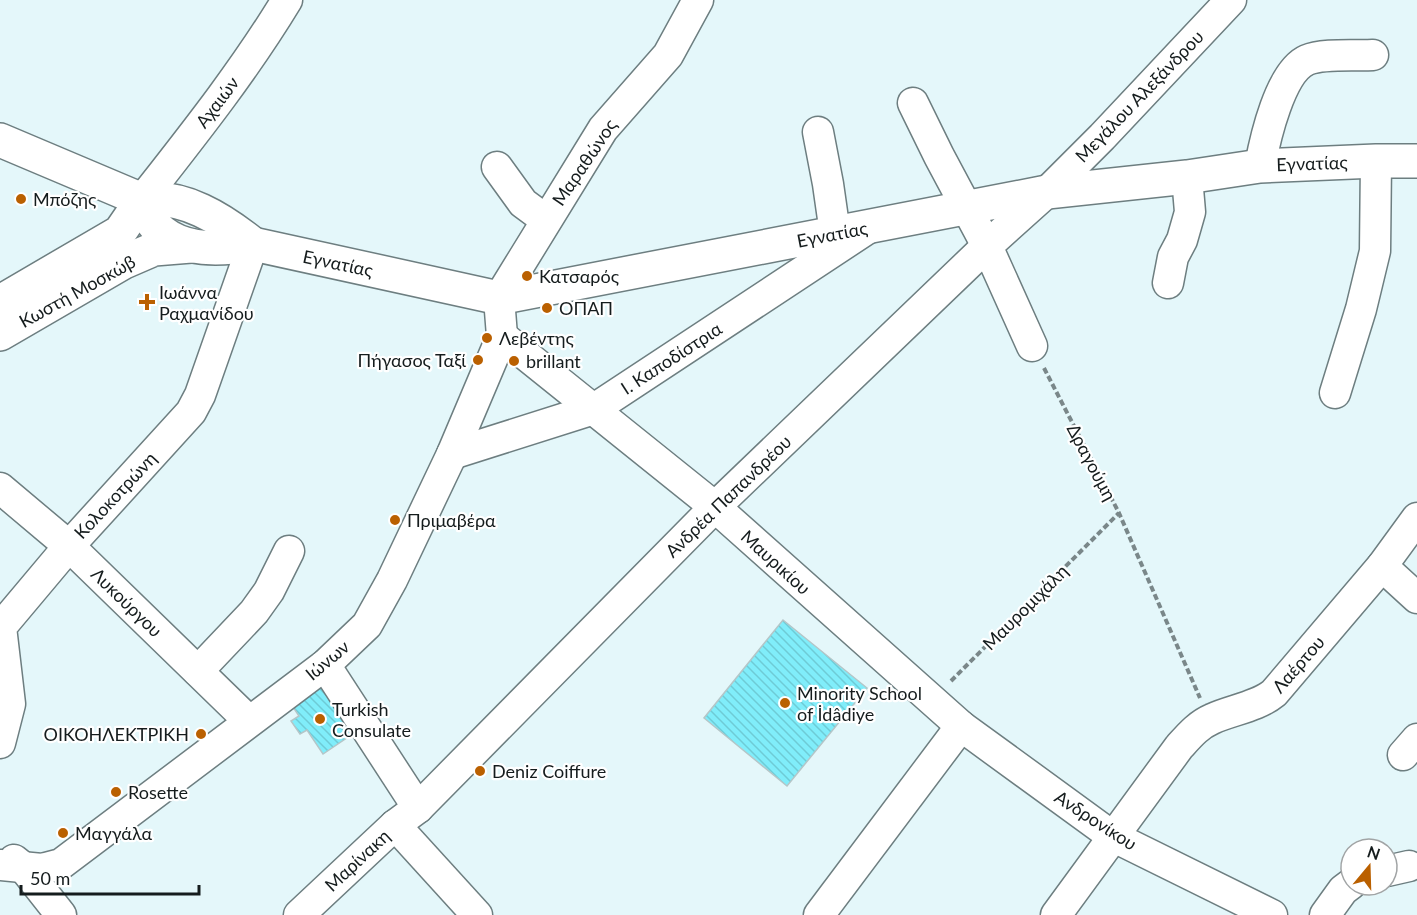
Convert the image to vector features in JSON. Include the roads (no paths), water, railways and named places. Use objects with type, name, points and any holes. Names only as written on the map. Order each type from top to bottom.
[{"type":"main road","points":[[0,140],[142,200],[154,198],[192,207],[224,221],[253,244]]},
{"type":"main road","name":"Εγνατίας","points":[[253,244],[499,298],[1047,192],[1187,177],[1260,166],[1376,161],[1417,162]]},
{"type":"main road","points":[[142,200],[148,217],[156,225],[167,234],[191,246],[219,249],[253,244]]},
{"type":"main road","name":"Κωστή Μοσκώβ","points":[[0,302],[120,232],[142,200]]},
{"type":"main road","name":"Κωστή Μοσκώβ","points":[[0,334],[124,262],[154,249],[191,246]]},
{"type":"street","name":"Αχαιών","points":[[142,200],[231,86],[287,0]]},
{"type":"street","name":"Μεγάλου Αλεξάνδρου","points":[[1047,192],[1231,0]]},
{"type":"street","name":"Μαραθώνος","points":[[499,298],[603,129],[668,55],[692,2]]},
{"type":"street","points":[[1260,166],[1268,127],[1291,76],[1300,65],[1319,57],[1373,55]]},
{"type":"street","points":[[913,103],[987,246],[1032,346]]},
{"type":"street","points":[[818,132],[834,233]]},
{"type":"street","points":[[1335,393],[1361,309],[1375,251],[1376,161]]},
{"type":"street","points":[[497,167],[524,203],[546,220]]},
{"type":"street","points":[[1168,283],[1173,257],[1182,240],[1190,212],[1187,177]]},
{"type":"street","name":"Ανδρέα Παπανδρέου","points":[[406,817],[716,507],[987,246],[1047,192]]},
{"type":"street","name":"Ι. Καποδίστρια","points":[[452,454],[594,409],[872,226]]},
{"type":"street","name":"Κολοκοτρώνη","points":[[0,743],[10,704],[1,627],[69,546],[190,412],[200,395],[253,244]]},
{"type":"street","points":[[499,298],[502,336]]},
{"type":"street","name":"Μαυρικίου","points":[[502,336],[716,507],[961,726]]},
{"type":"street","name":"Ιώνων","points":[[12,867],[42,869],[61,864],[325,665],[370,621],[452,454],[502,336]]},
{"type":"street","name":"Λυκούργου","points":[[0,488],[69,546],[249,722]]},
{"type":"street","name":"Λαέρτου","points":[[1056,915],[1112,836],[1192,732],[1209,720],[1263,700],[1274,693],[1382,566],[1417,518]]},
{"type":"street","points":[[198,671],[254,612],[269,591],[289,551]]},
{"type":"street","points":[[1382,566],[1417,598]]},
{"type":"street","points":[[325,665],[406,817],[477,915]]},
{"type":"street","points":[[819,915],[961,726]]},
{"type":"street","name":"Ανδρονίκου","points":[[961,726],[1112,836],[1272,915]]},
{"type":"street","name":"Μαρίνακη","points":[[301,914],[406,817]]},
{"type":"street","points":[[0,849],[12,867],[61,915]]},
{"type":"street","points":[[1324,915],[1339,895]]},
{"type":"place","name":"Μπόζης","points":[[21,199]]},
{"type":"place","name":"Κατσαρός","points":[[527,276]]},
{"type":"place","name":"Ιωάννα Ραχμανίδου","points":[[147,302]]},
{"type":"place","name":"ΟΠΑΠ","points":[[547,308]]},
{"type":"place","name":"Λεβέντης","points":[[487,338]]},
{"type":"place","name":"Πήγασος Ταξί","points":[[478,360]]},
{"type":"place","name":"brillant","points":[[514,361]]},
{"type":"place","name":"Πριμαβέρα","points":[[395,520]]},
{"type":"place","name":"Minority School of İdâdiye","points":[[785,703]]},
{"type":"place","name":"Turkish Consulate","points":[[320,719]]},
{"type":"place","name":"ΟΙΚΟΗΛΕΚΤΡΙΚΗ","points":[[201,734]]},
{"type":"place","name":"Deniz Coiffure","points":[[480,771]]},
{"type":"place","name":"Rosette","points":[[116,792]]},
{"type":"place","name":"Μαγγάλα","points":[[63,833]]}]
